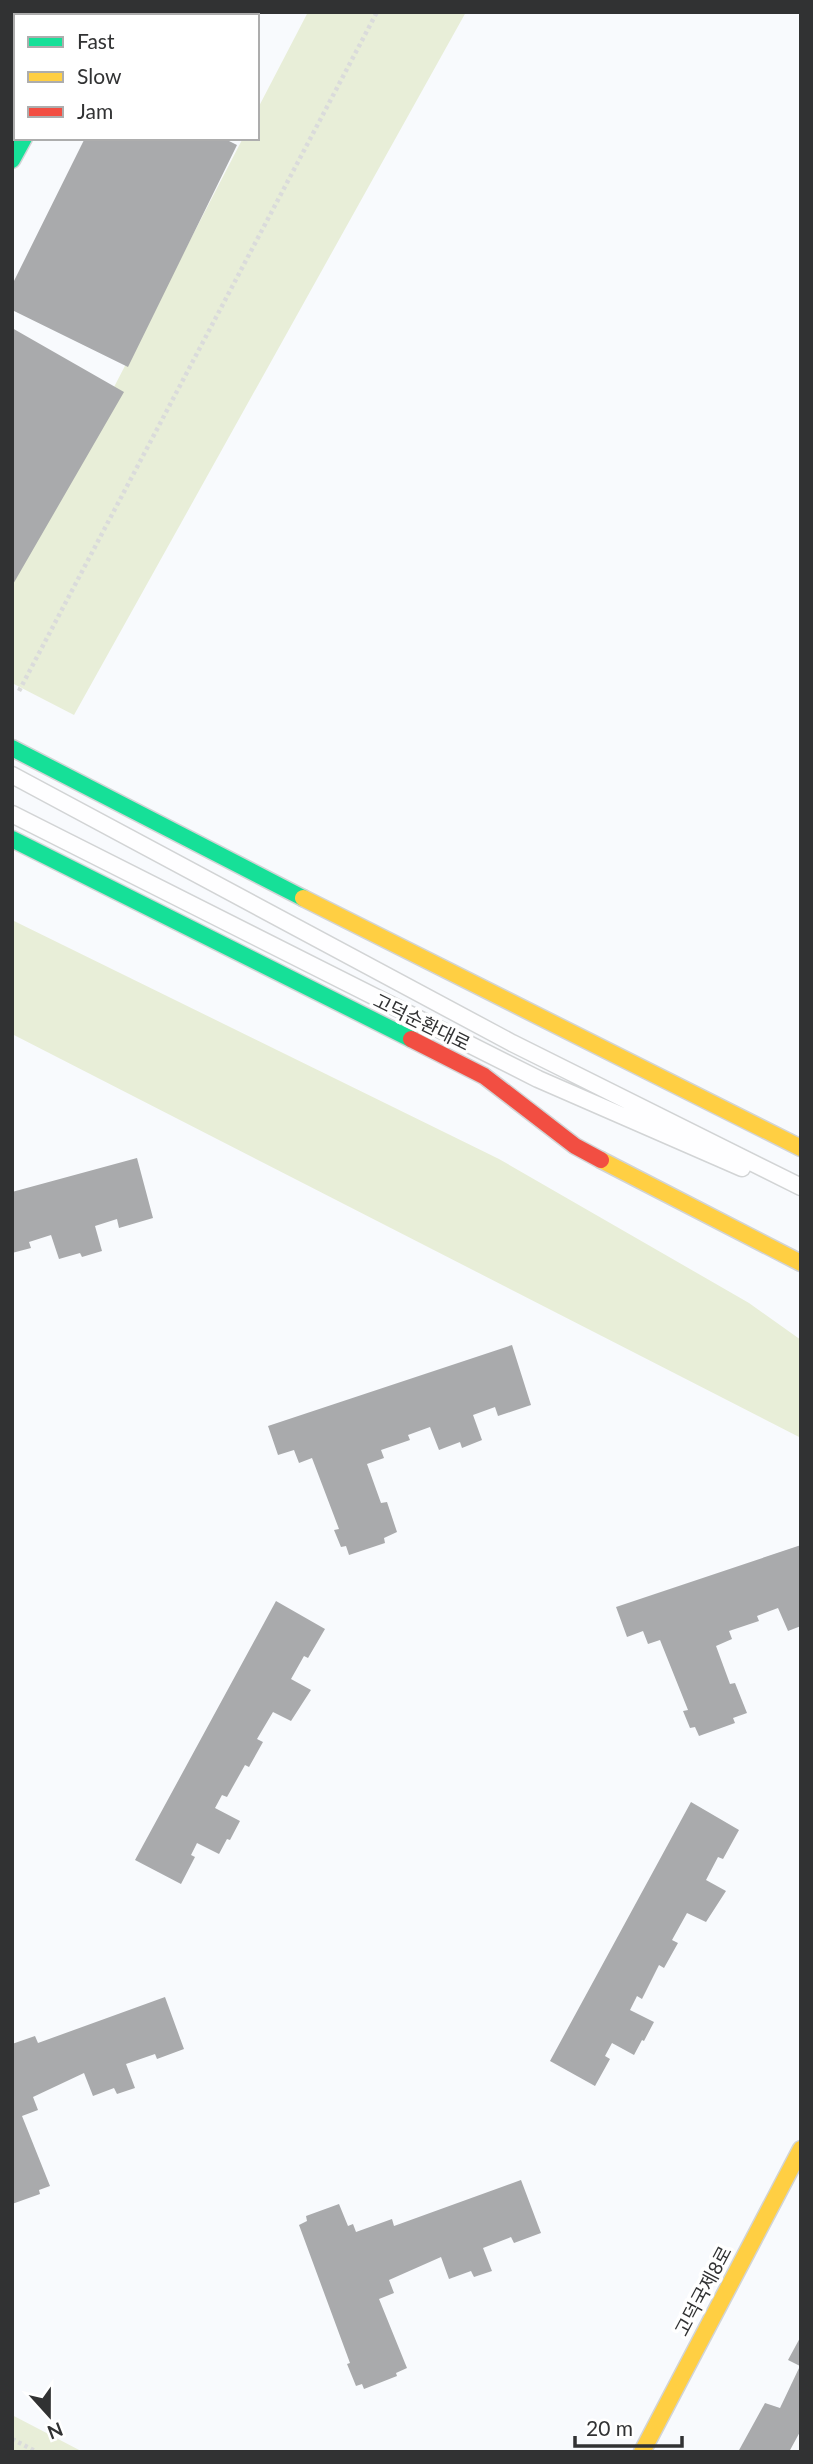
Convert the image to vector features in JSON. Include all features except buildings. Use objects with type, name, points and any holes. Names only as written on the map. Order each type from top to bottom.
[{"type":"street","points":[[12,160],[23,140]]},
{"type":"street","points":[[12,748],[426,962],[801,1148]]},
{"type":"street","name":"고덕순환대로","points":[[12,839],[484,1076],[575,1146],[801,1263]]},
{"type":"street","name":"고덕국제8로","points":[[642,2452],[801,2149]]},
{"type":"lane","points":[[12,775],[512,1043],[801,1187]]},
{"type":"lane","points":[[12,814],[538,1079],[801,1196]]},
{"type":"lane","points":[[484,1076],[538,1079]]},
{"type":"path","points":[[19,691],[377,12]]},
{"type":"path","points":[[12,2439],[37,2452]]},
{"type":"green space","points":[[308,12],[466,12],[74,715],[12,683],[12,584],[242,140],[259,140],[259,106]]},
{"type":"green space","points":[[12,920],[499,1159],[749,1303],[801,1340],[801,1438],[12,1034]]},
{"type":"green space","points":[[12,2415],[83,2452],[12,2452]]},
{"type":"traffic: fast","points":[[12,160],[23,140]]},
{"type":"traffic: fast","points":[[12,748],[303,898]]},
{"type":"traffic: fast","points":[[12,839],[411,1039]]},
{"type":"traffic: slow","points":[[303,898],[801,1148]]},
{"type":"traffic: slow","points":[[601,1160],[801,1263]]},
{"type":"traffic: slow","points":[[642,2452],[801,2149]]},
{"type":"traffic: jam","points":[[411,1039],[484,1076],[575,1146],[601,1160]]}]
